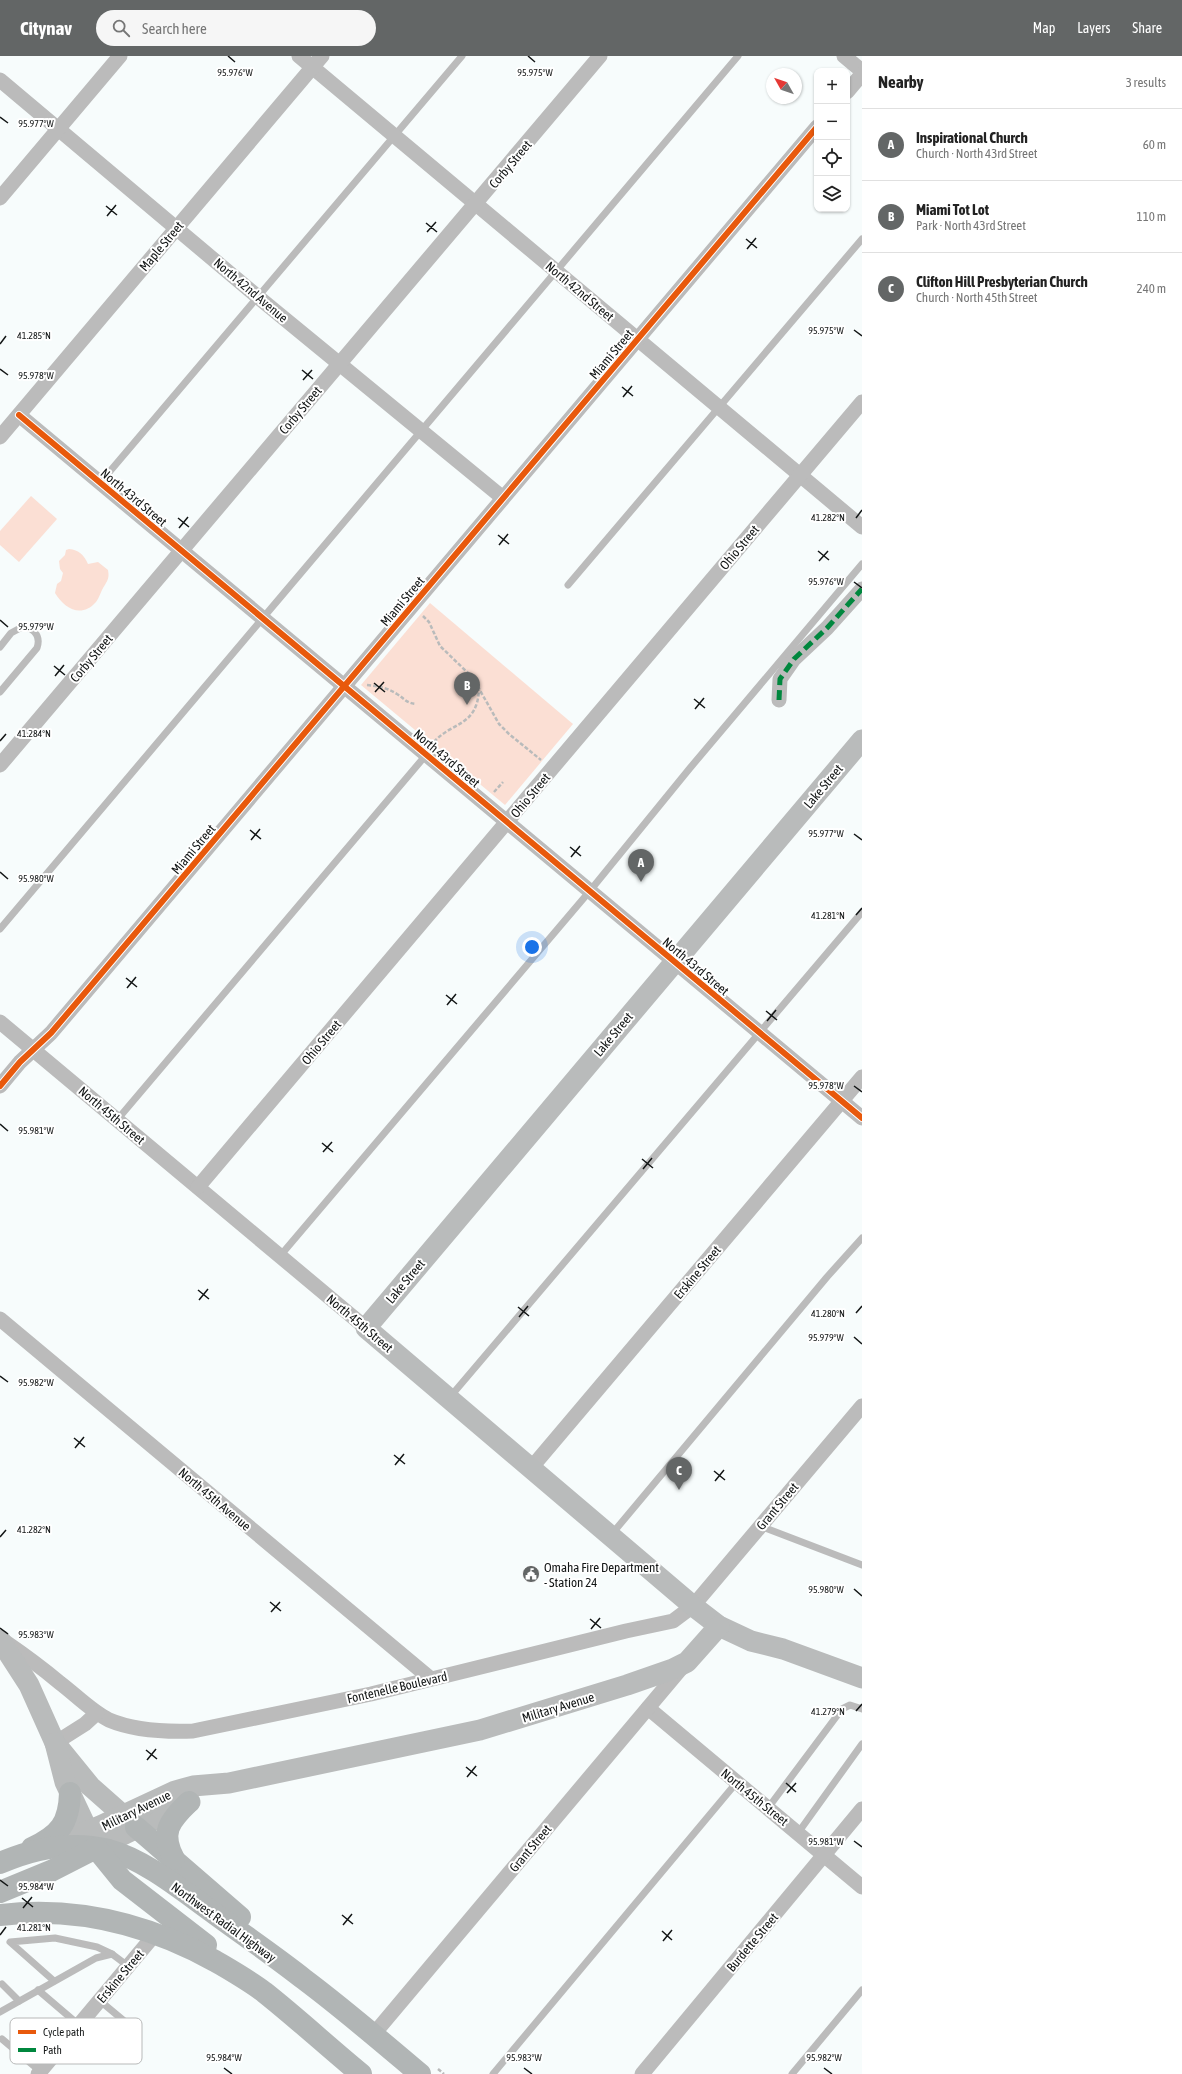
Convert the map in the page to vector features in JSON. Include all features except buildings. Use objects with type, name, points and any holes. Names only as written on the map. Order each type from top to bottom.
[{"type":"main road","name":"Lake Street","points":[[366,1328],[862,740]]},
{"type":"main road","name":"North 45th Street","points":[[366,1328],[693,1606],[719,1626]]},
{"type":"main road","name":"Military Avenue","points":[[92,1840],[129,1821],[175,1791],[193,1786],[229,1783],[480,1730],[627,1685],[673,1669],[687,1662],[719,1626]]},
{"type":"main road","points":[[719,1626],[751,1641],[783,1649],[862,1678]]},
{"type":"main road","name":"Fontenelle Boulevard","points":[[0,1639],[28,1686],[55,1743]]},
{"type":"main road","points":[[55,1743],[59,1764],[70,1793],[92,1840],[122,1880],[263,1991],[350,2071]]},
{"type":"main road","points":[[55,1743],[90,1786],[248,1924],[306,1980]]},
{"type":"main road","name":"Military Avenue","points":[[129,1821],[189,1802],[229,1783]]},
{"type":"main road","points":[[24,1853],[48,1841],[62,1827],[69,1810],[70,1793]]},
{"type":"main road","points":[[174,1859],[168,1848],[167,1834],[174,1817],[189,1802]]},
{"type":"main road","points":[[0,1892],[51,1871],[92,1840]]},
{"type":"main road","name":"Northwest Radial Highway","points":[[0,1863],[24,1853],[46,1848],[78,1846],[92,1840],[124,1855],[195,1900],[306,1980],[420,2074]]},
{"type":"main road","points":[[0,1915],[40,1912],[70,1913],[123,1922],[156,1933],[206,1956],[237,1973],[263,1991]]},
{"type":"street","points":[[0,198],[120,56]]},
{"type":"street","name":"North 42nd Street","points":[[299,56],[862,527]]},
{"type":"street","name":"Maple Street","points":[[0,437],[322,56]]},
{"type":"street","name":"Corby Street","points":[[0,765],[600,56]]},
{"type":"street","points":[[844,56],[862,73],[850,88]]},
{"type":"street","name":"North 42nd Avenue","points":[[0,80],[258,297],[503,498]]},
{"type":"street","name":"Miami Street","points":[[0,1086],[20,1062],[54,1030],[814,131]]},
{"type":"street","name":"Ohio Street","points":[[198,1187],[862,402]]},
{"type":"street","name":"North 43rd Street","points":[[19,415],[344,687],[429,750],[507,822],[589,892],[862,1118]]},
{"type":"street","points":[[779,700],[780,679],[794,659],[827,628],[862,588]]},
{"type":"street","name":"North 45th Street","points":[[0,1022],[366,1328]]},
{"type":"street","name":"Erskine Street","points":[[532,1468],[862,1077]]},
{"type":"street","name":"North 45th Avenue","points":[[0,1319],[431,1679]]},
{"type":"street","name":"Grant Street","points":[[693,1606],[862,1406]]},
{"type":"street","name":"Fontenelle Boulevard","points":[[0,1639],[45,1670],[97,1713],[116,1722],[140,1729],[167,1732],[193,1731],[431,1679],[626,1631],[673,1621],[693,1606]]},
{"type":"street","name":"Grant Street","points":[[373,2035],[687,1662]]},
{"type":"street","name":"North 45th Street","points":[[648,1708],[862,1887]]},
{"type":"street","points":[[55,1743],[85,1724],[97,1713]]},
{"type":"street","name":"Burdette Street","points":[[642,2074],[862,1809]]},
{"type":"street","name":"Erskine Street","points":[[85,2018],[156,1933]]},
{"type":"street","name":"Erskine Street","points":[[39,2072],[46,2064]]},
{"type":"lane","points":[[100,483],[462,56]]},
{"type":"lane","points":[[0,929],[738,56]]},
{"type":"lane","points":[[568,586],[862,239]]},
{"type":"lane","points":[[280,1256],[589,892],[690,768],[862,564]]},
{"type":"lane","points":[[0,647],[11,633],[24,626],[31,629],[38,636],[39,643],[37,648],[0,692]]},
{"type":"lane","points":[[117,1120],[429,750]]},
{"type":"lane","points":[[449,1398],[862,912]]},
{"type":"lane","points":[[611,1535],[827,1277],[862,1238]]},
{"type":"lane","points":[[760,1526],[862,1565]]},
{"type":"lane","points":[[768,1808],[842,1710],[850,1706],[862,1709]]},
{"type":"lane","points":[[798,1833],[862,1744]]},
{"type":"lane","points":[[493,2074],[737,1782]]},
{"type":"lane","points":[[54,1981],[10,1942],[55,1938],[97,1947],[112,1954],[128,1966]]},
{"type":"lane","points":[[0,2012],[96,1958],[112,1954]]},
{"type":"lane","points":[[1,1984],[19,2001]]},
{"type":"lane","points":[[38,1990],[71,2018]]},
{"type":"lane","points":[[792,2074],[862,1990]]},
{"type":"lane","points":[[100,2000],[121,2018]]},
{"type":"lane","points":[[2,2039],[10,2046]]},
{"type":"lane","points":[[30,2064],[39,2072]]},
{"type":"path","points":[[421,613],[429,622],[440,646],[468,673],[479,688],[500,724],[509,734],[541,761]]},
{"type":"path","points":[[361,685],[389,689],[401,696],[407,703],[416,704]]},
{"type":"path","points":[[429,750],[443,734],[462,724],[472,712],[478,700],[479,688]]},
{"type":"path","points":[[492,794],[503,782]]},
{"type":"shaded area","points":[[31,496],[57,519],[19,562],[0,545],[0,531]]},
{"type":"shaded area","points":[[66,550],[76,550],[85,558],[88,564],[98,562],[108,570],[108,579],[98,599],[85,610],[73,610],[63,603],[55,593],[57,584],[61,581],[63,573],[60,569],[59,561],[65,555]]},
{"type":"shaded area","points":[[430,603],[573,724],[505,805],[361,685]]},
{"type":"marked path","points":[[779,700],[780,679],[794,659],[827,628],[862,589]]},
{"type":"cycle path","points":[[0,1086],[20,1062],[51,1033],[814,131]]},
{"type":"cycle path","points":[[19,415],[862,1118]]},
{"type":"place","name":"Miami Tot Lot","points":[[467,705]]},
{"type":"place","name":"Inspirational Church","points":[[641,882]]},
{"type":"place","name":"Clifton Hill Presbyterian Church","points":[[679,1490]]},
{"type":"place","name":"Omaha Fire Department - Station 24","points":[[531,1574]]}]
